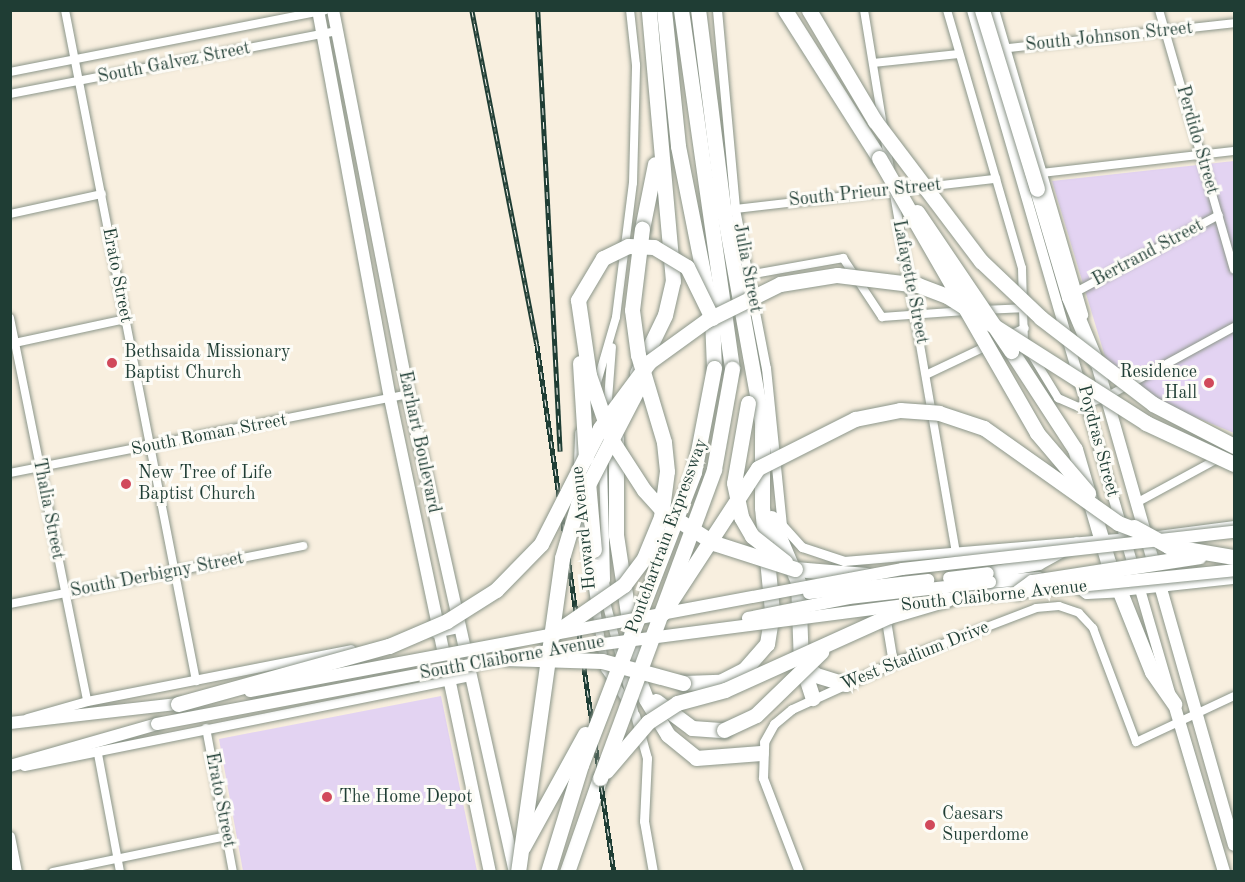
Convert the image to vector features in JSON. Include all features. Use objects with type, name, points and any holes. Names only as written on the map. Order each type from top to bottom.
[{"type":"highway","points":[[649,10],[657,143],[673,281],[665,315],[618,419],[614,459],[616,535],[638,678],[656,718],[685,752],[707,760],[761,753]]},
{"type":"highway","name":"Pontchartrain Expressway","points":[[548,872],[605,700],[703,443],[714,368],[712,318],[678,146],[664,10]]},
{"type":"highway","name":"Pontchartrain Expressway","points":[[567,872],[714,469],[732,369],[681,10]]},
{"type":"highway","points":[[698,10],[723,207],[749,330],[774,534],[798,582],[801,662],[813,698]]},
{"type":"highway","points":[[785,10],[879,158],[1038,434],[1098,502],[1145,534]]},
{"type":"highway","points":[[809,10],[875,121],[981,261],[1041,318],[1153,404],[1234,448]]},
{"type":"highway","points":[[982,10],[1069,297],[1097,364]]},
{"type":"highway","points":[[556,632],[624,585],[644,558],[661,517],[667,471],[664,442],[638,355],[632,310],[642,229],[657,143]]},
{"type":"highway","points":[[879,158],[973,291],[1075,449],[1084,472],[1101,540],[1120,591],[1152,672],[1174,704]]},
{"type":"highway","points":[[604,596],[594,550],[578,300],[584,282],[603,258],[628,246],[654,247],[677,258],[694,278],[712,318]]},
{"type":"highway","points":[[178,705],[389,646],[447,621],[496,590],[519,571],[557,520],[600,428],[626,390],[672,345],[707,320],[780,284],[837,275],[918,285],[971,308],[1146,423],[1234,464]]},
{"type":"highway","points":[[749,330],[748,403],[734,483],[741,517],[752,536],[795,569]]},
{"type":"highway","points":[[581,339],[611,439],[662,510],[714,543],[795,569],[866,575]]},
{"type":"highway","points":[[515,872],[560,568],[571,526],[634,394],[672,345]]},
{"type":"highway","points":[[663,613],[758,468],[855,419],[900,410],[939,413],[984,428],[1118,523],[1168,546],[1234,557]]},
{"type":"highway","points":[[505,658],[602,661],[683,682],[733,677],[767,644],[772,611],[762,450]]},
{"type":"highway","points":[[1018,592],[1032,582],[1234,551]]},
{"type":"highway","points":[[600,778],[661,712],[741,684],[843,636],[947,599]]},
{"type":"highway","points":[[638,678],[675,719],[693,728],[724,730],[756,715],[843,636]]},
{"type":"highway","points":[[801,662],[816,675],[846,684]]},
{"type":"highway","points":[[515,872],[605,700]]},
{"type":"main road","name":"Earhart Boulevard","points":[[333,10],[408,394],[515,872]]},
{"type":"main road","name":"Poydras Street","points":[[972,10],[1088,404],[1138,590],[1224,872]]},
{"type":"main road","name":"Poydras Street","points":[[993,10],[1162,587],[1197,718],[1231,821],[1234,845]]},
{"type":"main road","name":"Earhart Boulevard","points":[[320,11],[390,398],[453,680],[490,872]]},
{"type":"main road","points":[[344,145],[359,143]]},
{"type":"main road","name":"South Claiborne Avenue","points":[[15,722],[178,705],[866,575],[1234,532]]},
{"type":"main road","points":[[715,626],[805,605],[989,577],[1039,564],[1077,543]]},
{"type":"main road","name":"South Claiborne Avenue","points":[[12,766],[157,724],[505,658],[715,626],[947,599],[1234,570]]},
{"type":"main road","points":[[780,593],[989,577],[1060,577],[1088,593],[1120,591]]},
{"type":"street","name":"Erato Street","points":[[65,10],[196,681]]},
{"type":"street","name":"Howard Avenue","points":[[630,10],[637,121],[613,337],[603,452],[604,596],[635,715]]},
{"type":"street","name":"Julia Street","points":[[717,10],[735,209],[766,368],[782,525],[818,556],[880,558]]},
{"type":"street","name":"Lafayette Street","points":[[864,10],[894,192],[928,374],[956,553]]},
{"type":"street","points":[[947,10],[1022,268],[1027,308],[1025,328],[1028,355],[1065,405],[1088,404],[1106,397],[1234,327]]},
{"type":"street","name":"Perdido Street","points":[[1159,10],[1234,269]]},
{"type":"street","name":"South Galvez Street","points":[[10,72],[320,11]]},
{"type":"street","name":"South Johnson Street","points":[[984,51],[1234,23]]},
{"type":"street","name":"South Galvez Street","points":[[10,94],[337,31]]},
{"type":"street","points":[[873,63],[958,54]]},
{"type":"street","points":[[1041,173],[1234,151]]},
{"type":"street","name":"South Prieur Street","points":[[735,209],[996,179]]},
{"type":"street","points":[[10,214],[102,194]]},
{"type":"street","name":"Bertrand Street","points":[[1076,292],[1219,215]]},
{"type":"street","points":[[748,275],[843,258],[882,317],[1027,308]]},
{"type":"street","name":"Thalia Street","points":[[10,318],[13,344],[87,701]]},
{"type":"street","points":[[13,344],[126,319]]},
{"type":"street","points":[[928,374],[1025,328]]},
{"type":"street","name":"Howard Avenue","points":[[613,337],[577,449],[585,550],[605,669],[635,715]]},
{"type":"street","name":"South Roman Street","points":[[10,473],[408,394]]},
{"type":"street","points":[[1136,503],[1234,448]]},
{"type":"street","points":[[893,663],[880,558],[1077,543],[1234,525]]},
{"type":"street","name":"South Derbigny Street","points":[[10,604],[303,546]]},
{"type":"street","points":[[1120,591],[1234,579]]},
{"type":"street","name":"West Stadium Drive","points":[[761,753],[774,724],[813,698],[893,663],[1036,608],[1073,609],[1089,623],[1136,742],[1179,725]]},
{"type":"street","name":"South Claiborne Avenue","points":[[15,722],[87,701],[459,628]]},
{"type":"street","name":"South Claiborne Avenue","points":[[12,766],[98,754],[206,728],[471,676]]},
{"type":"street","points":[[1179,725],[1197,718],[1234,696]]},
{"type":"street","points":[[635,715],[647,758],[644,821],[653,872]]},
{"type":"street","name":"Erato Street","points":[[206,728],[233,872]]},
{"type":"street","points":[[761,753],[764,778],[798,871]]},
{"type":"street","points":[[98,754],[120,872]]},
{"type":"street","points":[[10,836],[17,872]]},
{"type":"street","points":[[53,872],[226,836]]},
{"type":"shaded area","points":[[1234,161],[1234,433],[1113,383],[1052,181]]},
{"type":"shaded area","points":[[441,696],[477,871],[243,871],[219,739]]},
{"type":"railway","points":[[472,10],[537,344],[614,872]]},
{"type":"railway","points":[[538,10],[560,451]]},
{"type":"place","name":"Bethsaida Missionary Baptist Church","points":[[112,363]]},
{"type":"place","name":"Residence Hall","points":[[1209,383]]},
{"type":"place","name":"New Tree of Life Baptist Church","points":[[126,484]]},
{"type":"place","name":"The Home Depot","points":[[327,797]]},
{"type":"place","name":"Caesars Superdome","points":[[930,825]]}]
